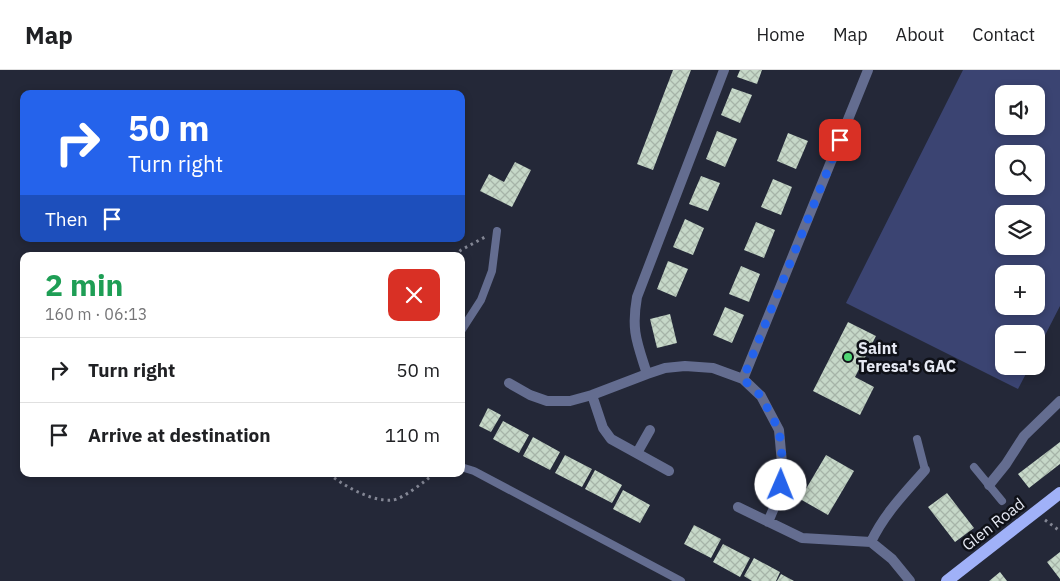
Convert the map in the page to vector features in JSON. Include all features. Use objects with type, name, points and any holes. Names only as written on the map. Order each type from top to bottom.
[{"type":"main road","name":"Glen Road","points":[[947,581],[1060,493]]},
{"type":"street","points":[[647,374],[635,337],[633,318],[637,297],[724,70]]},
{"type":"street","points":[[743,379],[868,70]]},
{"type":"street","points":[[509,383],[530,395],[547,401],[570,401],[592,395],[665,368],[685,366],[713,368],[743,379],[761,396],[779,430],[784,474],[779,496],[768,522]]},
{"type":"street","points":[[592,395],[603,428],[611,439],[669,471]]},
{"type":"street","points":[[989,485],[1006,464],[1024,436],[1060,401]]},
{"type":"street","points":[[637,453],[650,430]]},
{"type":"street","points":[[871,542],[878,527],[891,508],[925,470]]},
{"type":"street","points":[[738,507],[802,538],[871,542],[892,559],[910,581]]},
{"type":"lane","points":[[465,325],[481,300],[492,271],[497,230]]},
{"type":"lane","points":[[918,439],[925,470]]},
{"type":"lane","points":[[974,467],[1002,501]]},
{"type":"lane","points":[[465,468],[474,471],[680,581]]},
{"type":"path","points":[[460,252],[497,230]]},
{"type":"path","points":[[334,477],[363,495],[393,500],[415,489],[430,477]]},
{"type":"path","points":[[1044,519],[1060,531]]},
{"type":"shaded area","points":[[963,70],[1060,70],[1060,306],[1045,335],[1045,325],[995,325],[995,375],[1025,375],[1018,389],[846,303]]},
{"type":"building","points":[[673,70],[691,70],[653,170],[637,164]]},
{"type":"building","points":[[740,70],[762,70],[757,84],[737,77]]},
{"type":"building","points":[[732,88],[752,95],[740,123],[721,115]]},
{"type":"building","points":[[717,131],[737,139],[725,167],[706,159]]},
{"type":"building","points":[[788,133],[808,141],[796,169],[777,161]]},
{"type":"building","points":[[515,162],[531,170],[512,207],[480,191],[489,174],[504,182]]},
{"type":"building","points":[[701,176],[720,183],[708,211],[689,204]]},
{"type":"building","points":[[773,179],[792,187],[781,215],[761,207]]},
{"type":"building","points":[[685,219],[704,228],[693,255],[673,247]]},
{"type":"building","points":[[756,222],[775,230],[764,258],[744,250]]},
{"type":"building","points":[[668,261],[688,269],[676,297],[657,289]]},
{"type":"building","points":[[741,266],[760,274],[749,302],[729,294]]},
{"type":"building","points":[[725,307],[744,315],[732,343],[713,335]]},
{"type":"building","points":[[670,314],[677,343],[657,348],[650,319]]},
{"type":"building","name":"Saint Teresa's GAC","points":[[848,322],[876,336],[855,377],[874,387],[860,415],[813,391]]},
{"type":"building","points":[[488,408],[501,415],[491,432],[479,426]]},
{"type":"building","points":[[503,421],[529,435],[519,453],[493,439]]},
{"type":"building","points":[[533,437],[560,452],[550,470],[523,456]]},
{"type":"building","points":[[1060,442],[1060,464],[1029,488],[1018,474]]},
{"type":"building","points":[[565,455],[592,469],[582,487],[555,473]]},
{"type":"building","points":[[826,455],[854,471],[828,515],[800,499]]},
{"type":"building","points":[[595,470],[622,485],[612,503],[585,489]]},
{"type":"building","points":[[623,490],[650,505],[640,523],[613,509]]},
{"type":"building","points":[[947,493],[974,528],[955,542],[928,507]]},
{"type":"building","points":[[694,525],[721,539],[711,558],[684,544]]},
{"type":"building","points":[[723,544],[750,558],[740,577],[713,562]]},
{"type":"building","points":[[1060,552],[1060,579],[1047,562]]},
{"type":"building","points":[[754,558],[780,572],[776,581],[752,581],[744,576]]},
{"type":"building","points":[[1000,572],[1007,581],[989,581]]},
{"type":"building","points":[[781,574],[794,581],[777,581]]},
{"type":"place","name":"Saint Teresa's GAC","points":[[848,357]]},
{"type":"route","points":[[781,485],[784,474],[779,430],[761,396],[743,379],[756,351],[840,140]]}]
